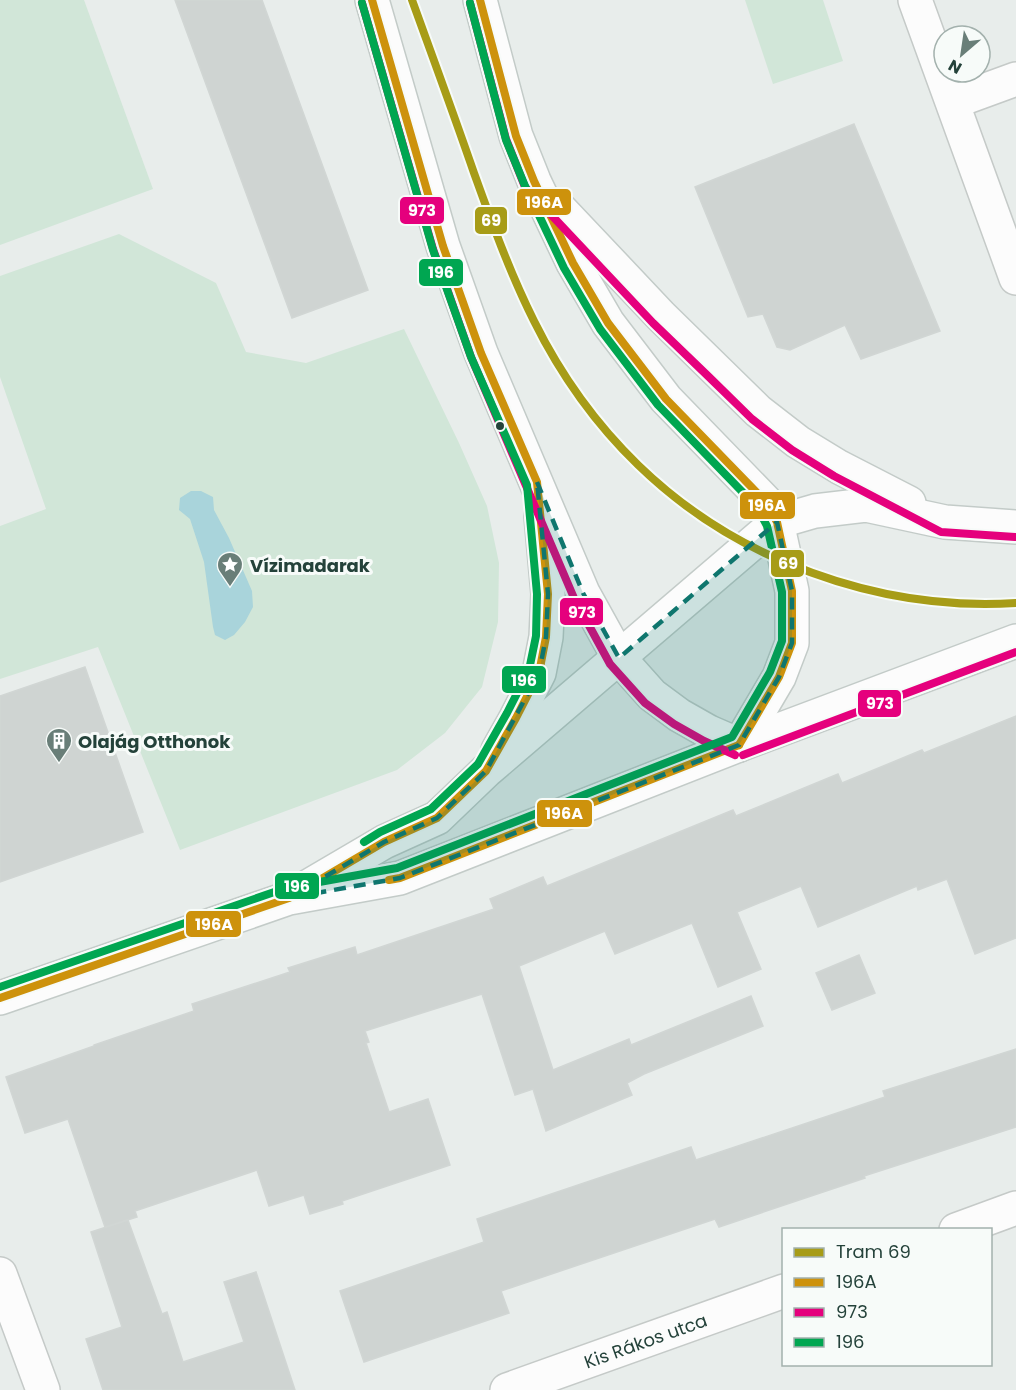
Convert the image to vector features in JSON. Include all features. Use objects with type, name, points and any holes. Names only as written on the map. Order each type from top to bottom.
[{"type":"street","points":[[372,0],[443,246],[481,353],[583,593],[620,658],[652,695],[709,732],[739,745]]},
{"type":"street","points":[[480,0],[516,136],[534,181],[573,263],[608,323],[666,399],[765,501],[777,522],[792,591],[792,643],[779,677],[739,745]]},
{"type":"street","points":[[915,0],[1016,278]]},
{"type":"street","points":[[952,102],[1016,79]]},
{"type":"street","points":[[534,181],[661,316],[758,411],[798,442],[839,467],[945,522]]},
{"type":"street","points":[[486,771],[539,673],[546,637],[548,594],[537,482]]},
{"type":"street","points":[[290,898],[384,842],[437,818],[486,771],[777,522],[815,511],[866,505],[945,522],[1016,527]]},
{"type":"street","points":[[0,998],[290,898],[400,878],[739,745],[1016,641]]},
{"type":"street","points":[[961,1228],[1016,1208]]},
{"type":"street","points":[[0,1274],[43,1390]]},
{"type":"street","name":"Kis Rákos utca","points":[[507,1390],[782,1291]]},
{"type":"highlighted area","points":[[537,482],[583,593],[619,658],[777,522],[792,591],[792,643],[779,677],[739,745],[400,878],[289,898],[384,842],[437,818],[486,771],[539,673],[546,637],[548,594]]},
{"type":"green space","points":[[0,0],[84,0],[153,189],[0,245]]},
{"type":"green space","points":[[745,0],[823,0],[843,61],[773,84]]},
{"type":"green space","points":[[119,234],[216,283],[246,352],[306,363],[404,329],[487,506],[499,563],[498,622],[482,687],[445,733],[397,770],[180,850],[98,647],[0,679],[0,526],[46,509],[0,377],[0,276]]},
{"type":"water","points":[[191,491],[201,491],[213,497],[214,510],[252,591],[253,607],[245,622],[234,635],[225,640],[215,635],[204,562],[190,519],[179,510],[180,498]]},
{"type":"building","points":[[175,0],[262,0],[368,290],[292,318]]},
{"type":"building","points":[[854,124],[940,331],[861,359],[845,325],[790,350],[777,347],[763,314],[748,317],[695,187]]},
{"type":"building","name":"Olajág Otthonok","points":[[85,667],[143,832],[0,882],[0,696]]},
{"type":"building","points":[[1016,716],[1016,938],[975,954],[947,879],[918,890],[917,886],[818,927],[801,886],[737,912],[761,969],[718,987],[692,923],[615,954],[605,931],[519,966],[553,1070],[629,1039],[631,1045],[751,996],[763,1026],[644,1074],[627,1083],[632,1095],[546,1131],[533,1089],[515,1095],[482,994],[365,1031],[369,1042],[366,1043],[389,1112],[428,1099],[450,1165],[310,1214],[304,1195],[269,1206],[257,1170],[135,1211],[137,1217],[105,1227],[68,1119],[25,1133],[6,1077],[194,1011],[192,1004],[290,972],[288,968],[355,947],[357,955],[494,909],[490,899],[543,877],[547,886],[733,810],[736,816],[838,774],[842,783],[922,750],[924,753]]},
{"type":"building","points":[[859,955],[875,993],[832,1010],[816,973]]},
{"type":"building","points":[[1016,1049],[1016,1127],[864,1176],[865,1178],[719,1227],[715,1219],[501,1291],[509,1313],[364,1362],[340,1291],[484,1242],[477,1219],[691,1147],[696,1160],[885,1097],[883,1091]]},
{"type":"building","points":[[128,1220],[162,1314],[167,1312],[183,1362],[244,1342],[224,1282],[256,1272],[295,1390],[103,1390],[86,1339],[122,1327],[91,1232]]},
{"type":"tram line","name":"69","points":[[412,0],[495,229],[534,321],[580,398],[638,465],[672,495],[707,521],[746,544],[815,574],[871,591],[928,601],[1016,603]]},
{"type":"transit line","name":"196A","points":[[0,998],[289,898],[384,842],[437,818],[486,771],[539,673],[546,637],[548,594],[537,482],[481,353],[443,246],[372,0]]},
{"type":"transit line","name":"196A","points":[[480,0],[516,136],[534,181],[573,263],[608,323],[666,399],[765,501],[777,522],[792,591],[792,643],[779,677],[739,745]]},
{"type":"transit line","name":"973","points":[[362,3],[433,249],[471,357],[574,598],[610,664],[645,703],[674,724],[735,755]]},
{"type":"transit line","name":"196","points":[[362,3],[433,250],[471,357],[527,485],[537,594],[536,636],[529,670],[478,764],[431,809],[380,832],[364,842]]},
{"type":"transit line","name":"973","points":[[470,3],[506,139],[525,187],[653,323],[752,419],[792,450],[834,476],[941,532],[1015,537]]},
{"type":"transit line","name":"196","points":[[0,987],[286,888],[397,868],[732,737],[770,672],[782,641],[782,592],[767,526],[757,507],[658,405],[600,329],[564,268],[506,140],[470,3]]},
{"type":"transit line","name":"973","points":[[743,755],[1016,652]]},
{"type":"transit line","name":"196A","points":[[389,880],[400,878],[739,745]]},
{"type":"place","name":"Vízimadarak","points":[[230,588]]},
{"type":"place","name":"Olajág Otthonok","points":[[59,764]]}]
